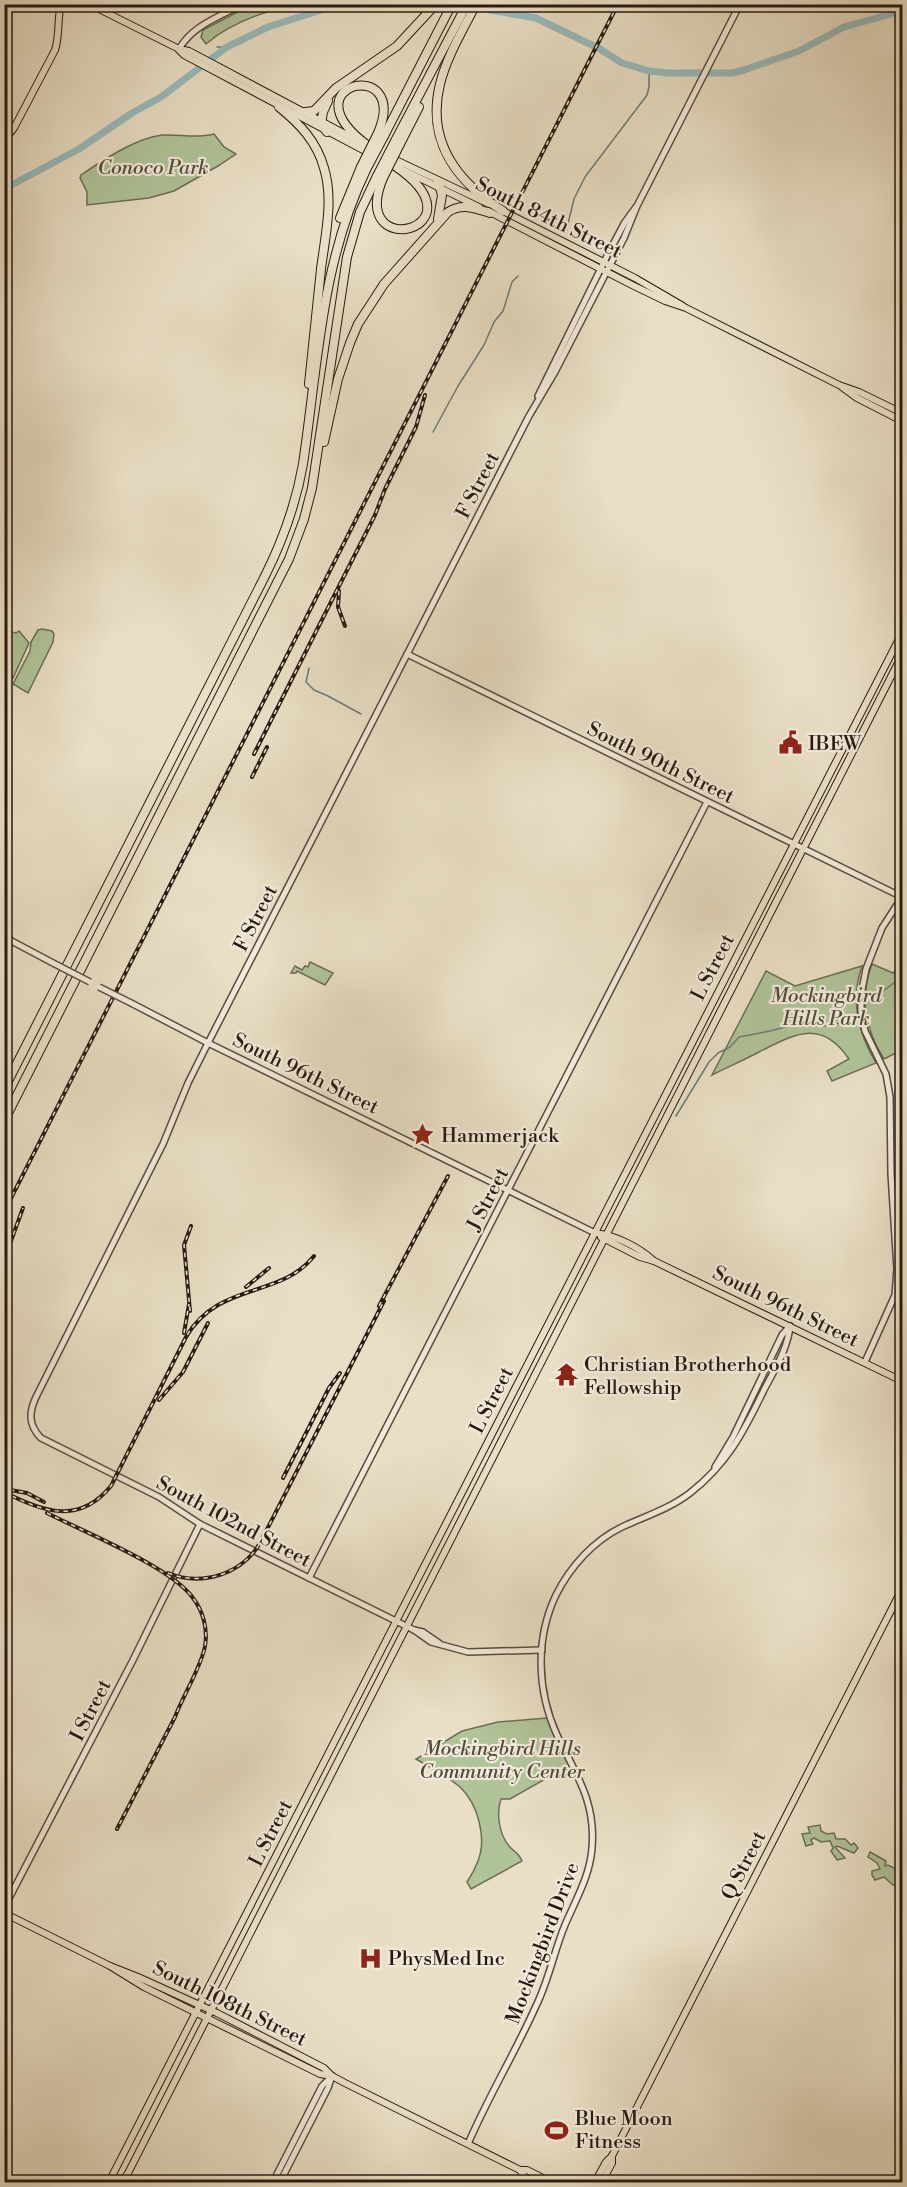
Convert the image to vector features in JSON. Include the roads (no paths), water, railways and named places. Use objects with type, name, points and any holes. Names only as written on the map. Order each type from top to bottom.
[{"type":"highway","points":[[305,112],[315,111],[342,83],[397,46],[436,4]]},
{"type":"highway","points":[[4,1089],[265,576],[286,529],[299,485],[330,272],[346,215],[363,169],[452,4]]},
{"type":"highway","points":[[467,4],[440,84],[437,112],[440,133],[450,161],[462,178],[476,193],[503,211]]},
{"type":"highway","points":[[4,1121],[281,576],[304,519],[318,454],[347,257],[358,219],[457,32],[476,4]]},
{"type":"highway","points":[[327,132],[321,121],[327,102],[342,83]]},
{"type":"highway","points":[[366,148],[340,117],[338,103],[349,88],[364,84],[378,92],[384,107],[381,134]]},
{"type":"highway","points":[[279,107],[301,125],[317,149],[327,176],[328,195],[299,485]]},
{"type":"highway","points":[[380,177],[377,202],[382,220],[397,230],[407,230],[418,225],[426,212],[425,196],[415,181],[395,164]]},
{"type":"highway","points":[[430,231],[441,211],[442,189],[438,181]]},
{"type":"highway","points":[[318,454],[325,439],[342,364],[358,324],[384,284],[430,231],[454,208],[471,207],[490,213]]},
{"type":"main road","points":[[4,141],[14,128],[55,50],[61,4]]},
{"type":"main road","points":[[89,4],[305,112],[366,148]]},
{"type":"main road","points":[[225,73],[279,107],[327,132],[366,148]]},
{"type":"main road","name":"South 84th Street","points":[[395,164],[503,211],[605,267]]},
{"type":"main road","name":"South 84th Street","points":[[395,164],[490,213],[669,296],[686,308],[839,385],[903,413]]},
{"type":"main road","name":"South 84th Street","points":[[839,385],[857,398],[903,421]]},
{"type":"main road","name":"L Street","points":[[109,2182],[903,633]]},
{"type":"main road","name":"L Street","points":[[124,2181],[903,655]]},
{"type":"main road","name":"South 96th Street","points":[[595,1233],[640,1250],[654,1261],[903,1381]]},
{"type":"main road","name":"Q Street","points":[[595,2182],[612,2156],[903,1589]]},
{"type":"main road","name":"South 108th Street","points":[[4,1913],[110,1966],[126,1977],[197,2009],[207,2017],[320,2074],[332,2076],[520,2170],[524,2176],[536,2182]]},
{"type":"main road","name":"South 108th Street","points":[[197,2009],[210,2010],[324,2068],[332,2076]]},
{"type":"main road","name":"Q Street","points":[[602,2182],[612,2163],[612,2156]]},
{"type":"main road","name":"South 108th Street","points":[[520,2170],[525,2169],[552,2182]]},
{"type":"street","points":[[179,49],[186,37],[195,29],[242,4]]},
{"type":"street","name":"F Street","points":[[41,1438],[31,1424],[30,1413],[33,1403],[156,1160],[188,1083],[529,416],[555,372],[625,222],[637,206],[740,4]]},
{"type":"street","name":"South 90th Street","points":[[407,654],[903,897]]},
{"type":"street","name":"J Street","points":[[309,1578],[707,802]]},
{"type":"street","points":[[865,1362],[895,1295],[897,1269],[891,1174],[890,1097],[886,1074],[870,1044],[863,1024],[861,988],[884,924],[903,897]]},
{"type":"street","name":"South 96th Street","points":[[4,937],[208,1044],[595,1233]]},
{"type":"street","name":"Mockingbird Drive","points":[[468,2144],[539,2001],[565,1925],[585,1882],[591,1859],[593,1833],[589,1804],[582,1782],[558,1738],[547,1709],[542,1683],[542,1650],[549,1616],[557,1595],[567,1576],[585,1555],[613,1532],[676,1502],[696,1488],[712,1472],[733,1437],[782,1335],[790,1326]]},
{"type":"street","name":"South 102nd Street","points":[[41,1438],[159,1497],[200,1524],[414,1630],[431,1642],[474,1653],[517,1649],[542,1650]]},
{"type":"street","name":"I Street","points":[[4,1908],[133,1660],[200,1524]]},
{"type":"street","points":[[273,2182],[322,2086],[332,2076]]},
{"type":"street","points":[[280,2182],[332,2076]]},
{"type":"waterway","points":[[4,189],[79,149],[132,113],[161,97],[227,47],[268,27],[340,4]]},
{"type":"waterway","points":[[478,8],[536,18],[600,49],[622,63],[649,71],[668,73],[732,73],[744,70],[799,51],[844,27],[902,11]]},
{"type":"waterway","points":[[217,47],[227,47]]},
{"type":"waterway","points":[[566,232],[574,199],[585,177],[647,95],[649,71]]},
{"type":"waterway","points":[[433,432],[484,345],[494,322],[503,311],[512,282],[518,276]]},
{"type":"waterway","points":[[309,668],[306,682],[314,690],[361,714]]},
{"type":"waterway","points":[[875,997],[902,977]]},
{"type":"waterway","points":[[676,1116],[709,1062],[718,1053],[730,1047],[739,1037],[793,1025],[824,1026],[841,1023],[851,1016]]},
{"type":"railway","points":[[4,1212],[618,4]]},
{"type":"railway","points":[[254,754],[375,515],[385,489],[416,427],[425,395]]},
{"type":"railway","points":[[339,591],[338,607],[345,626]]},
{"type":"railway","points":[[252,777],[267,747]]},
{"type":"railway","points":[[379,1306],[448,1176]]},
{"type":"railway","points":[[4,1260],[23,1208]]},
{"type":"railway","points":[[190,1311],[184,1245],[191,1226]]},
{"type":"railway","points":[[4,1492],[33,1505],[60,1511],[86,1506],[99,1498],[111,1486],[186,1337],[200,1319],[215,1307],[232,1298],[284,1279],[300,1270],[314,1256]]},
{"type":"railway","points":[[246,1287],[269,1268]]},
{"type":"railway","points":[[168,1573],[194,1579],[207,1578],[232,1570],[252,1554],[260,1543],[384,1301]]},
{"type":"railway","points":[[184,1333],[189,1304]]},
{"type":"railway","points":[[159,1400],[183,1372],[208,1323]]},
{"type":"railway","points":[[283,1478],[329,1388],[340,1373]]},
{"type":"railway","points":[[10,1490],[27,1493],[44,1502]]},
{"type":"railway","points":[[47,1513],[126,1551],[166,1574],[193,1598],[204,1620],[206,1640],[200,1662],[175,1717],[117,1829]]},
{"type":"place","name":"IBEW","points":[[790,743]]},
{"type":"place","name":"Hammerjack","points":[[423,1135]]},
{"type":"place","name":"Christian Brotherhood Fellowship","points":[[566,1375]]},
{"type":"place","name":"PhysMed Inc","points":[[370,1958]]},
{"type":"place","name":"Blue Moon Fitness","points":[[557,2130]]},
{"type":"park label","name":"Conoco Park","points":[[153,167]]},
{"type":"park label","name":"Mockingbird Hills Park","points":[[826,1006]]},
{"type":"park label","name":"Mockingbird Hills Community Center","points":[[502,1760]]}]
